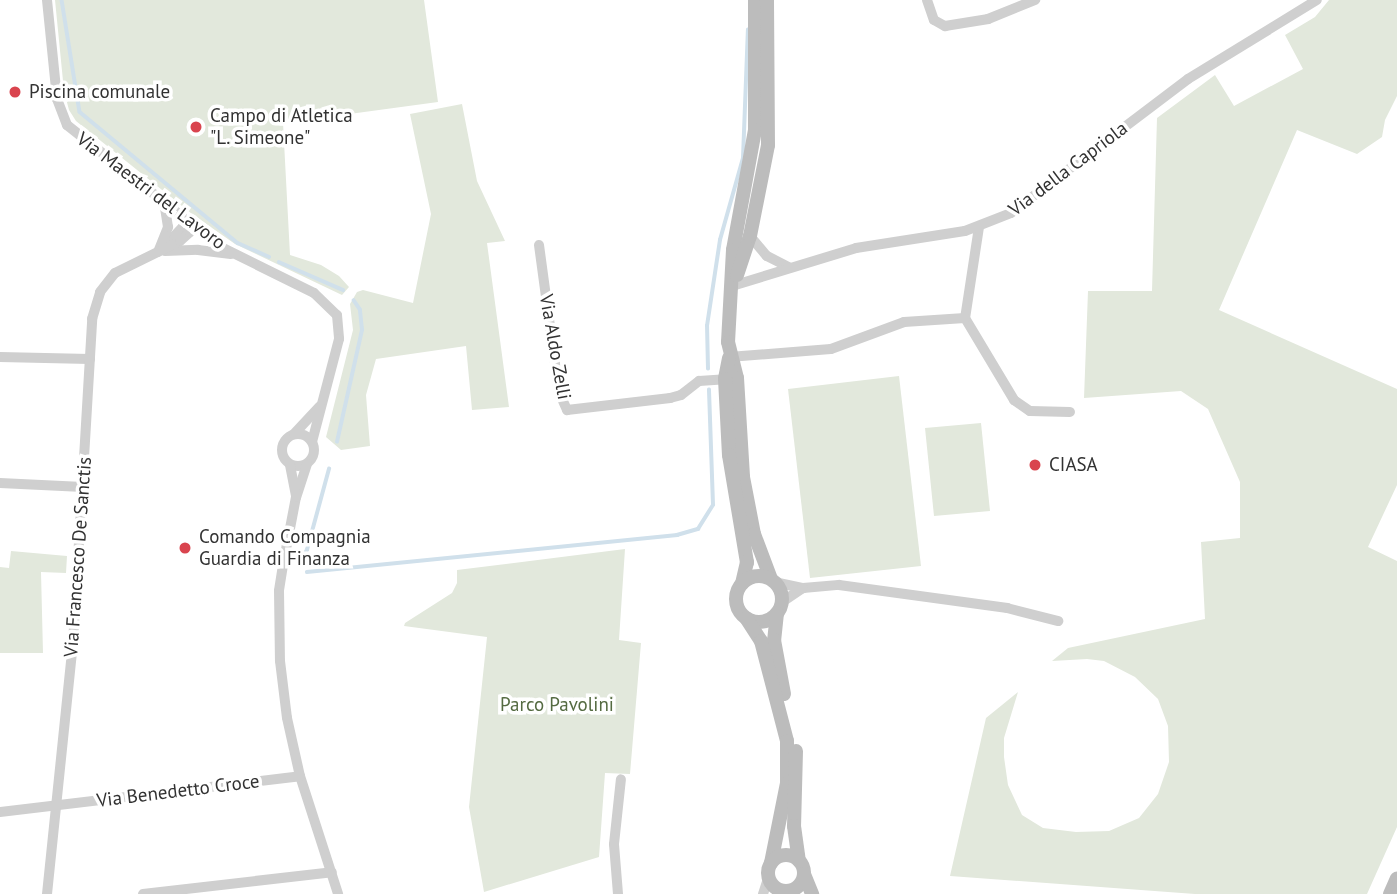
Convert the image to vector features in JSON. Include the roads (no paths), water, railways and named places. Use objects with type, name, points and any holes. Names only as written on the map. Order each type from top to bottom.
[{"type":"street","name":"Via Maestri del Lavoro","points":[[47,0],[57,99],[63,120],[191,225],[237,256],[314,293],[337,315],[339,339],[312,442],[314,454],[307,464],[296,497],[282,565],[279,617],[287,718],[300,776],[338,894]]},
{"type":"street","points":[[755,0],[755,130],[733,250],[727,325],[729,357],[725,379],[731,479],[747,568],[736,594],[736,603],[761,641],[787,741],[787,783],[763,894]]},
{"type":"street","points":[[732,286],[750,236],[768,145],[767,0]]},
{"type":"street","points":[[927,0],[934,20],[945,26],[988,19],[1035,0]]},
{"type":"street","name":"Via della Capriola","points":[[732,286],[856,248],[979,227],[1011,213],[1188,79],[1317,0]]},
{"type":"street","points":[[158,252],[168,227],[164,203]]},
{"type":"street","name":"Via Francesco De Sanctis","points":[[47,894],[74,631],[92,320],[104,285],[124,267],[186,237],[191,225]]},
{"type":"street","points":[[979,227],[965,318],[1014,400],[1030,411],[1070,412]]},
{"type":"street","points":[[750,236],[767,256],[789,267]]},
{"type":"street","name":"Via Aldo Zelli","points":[[539,245],[559,392],[567,410],[670,398],[681,395],[699,381],[725,379]]},
{"type":"street","name":"Via Francesco De Sanctis","points":[[158,252],[198,250],[237,256]]},
{"type":"street","points":[[729,357],[831,349],[904,322],[965,318]]},
{"type":"street","points":[[729,357],[737,378],[743,477],[754,534],[773,580],[781,591],[774,648],[796,750],[797,784],[793,826],[801,868],[812,894]]},
{"type":"street","points":[[0,358],[90,359]]},
{"type":"street","name":"Via Maestri del Lavoro","points":[[294,434],[320,406]]},
{"type":"street","points":[[296,497],[290,465],[281,450],[284,442],[294,434],[304,435],[312,442]]},
{"type":"street","points":[[290,465],[307,464]]},
{"type":"street","points":[[0,483],[83,487]]},
{"type":"street","points":[[742,583],[759,576],[803,588],[839,585],[1007,608],[1058,621]]},
{"type":"street","points":[[746,618],[761,622],[803,588]]},
{"type":"street","name":"Via Benedetto Croce","points":[[0,812],[300,776]]},
{"type":"street","points":[[618,894],[614,844],[621,779]]},
{"type":"street","points":[[770,870],[785,855],[801,868]]},
{"type":"street","points":[[770,870],[774,886],[786,892],[800,884],[801,868]]},
{"type":"street","points":[[143,894],[332,872]]},
{"type":"street","points":[[1390,894],[1397,878]]},
{"type":"waterway","points":[[62,0],[80,112],[238,243],[269,257]]},
{"type":"waterway","points":[[708,369],[707,326],[720,240],[743,158],[748,30]]},
{"type":"waterway","points":[[279,262],[343,290]]},
{"type":"waterway","points":[[337,442],[362,330],[360,310],[354,301]]},
{"type":"waterway","points":[[307,572],[677,535],[698,529],[713,505],[709,390]]},
{"type":"waterway","points":[[300,562],[307,550],[329,469]]},
{"type":"place","name":"Piscina comunale","points":[[15,92]]},
{"type":"place","name":"Campo di Atletica \"L. Simeone\"","points":[[196,127]]},
{"type":"place","name":"CIASA","points":[[1035,465]]},
{"type":"place","name":"Comando Compagnia Guardia di Finanza","points":[[185,548]]},
{"type":"park label","name":"Parco Pavolini","points":[[557,705]]}]
